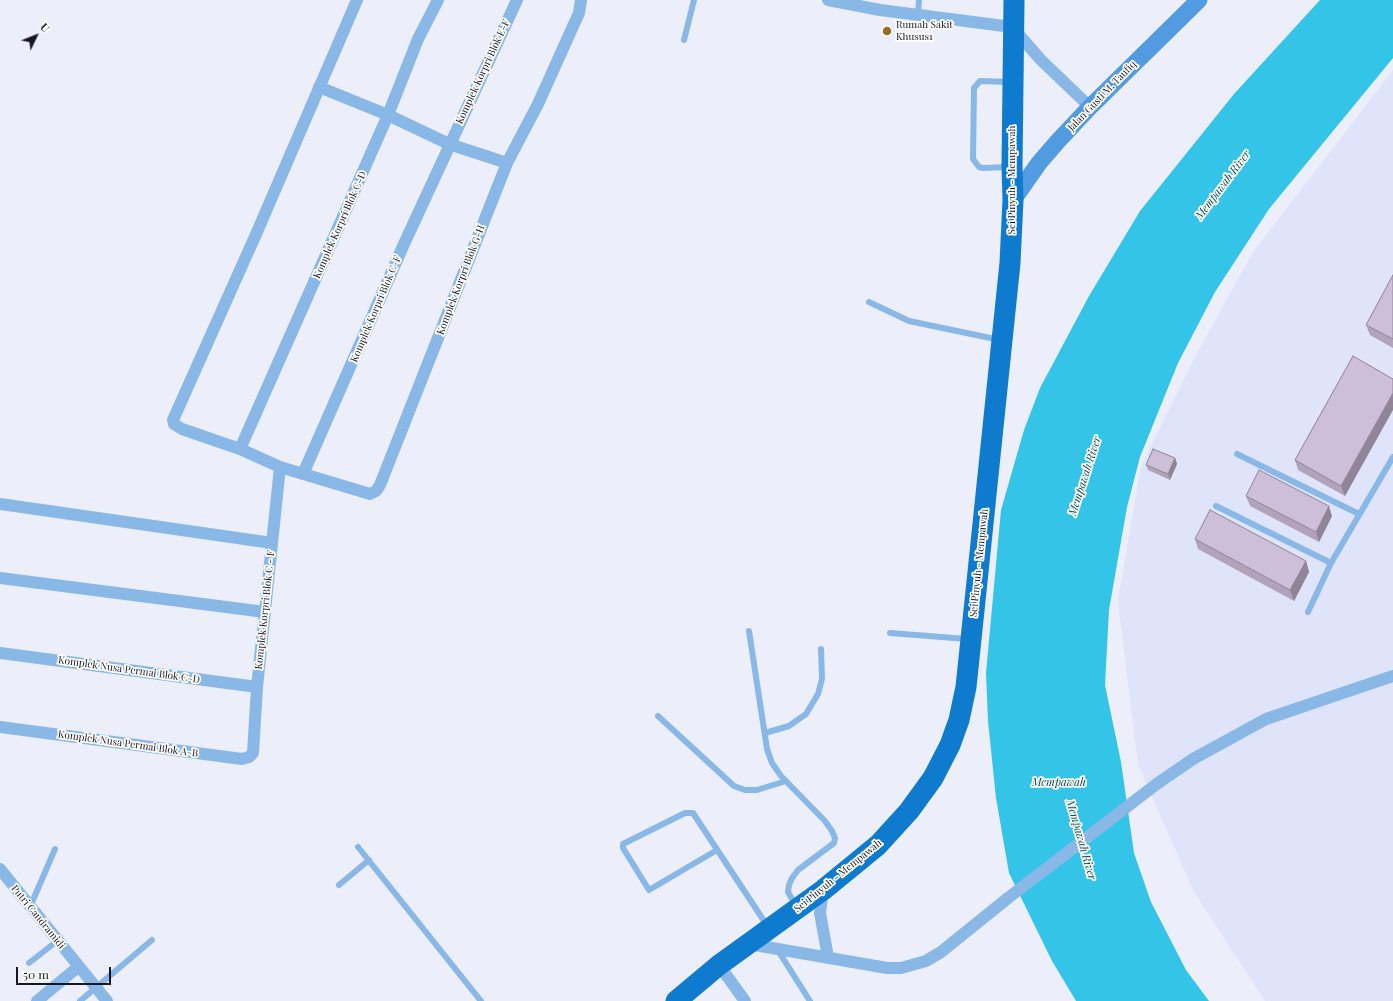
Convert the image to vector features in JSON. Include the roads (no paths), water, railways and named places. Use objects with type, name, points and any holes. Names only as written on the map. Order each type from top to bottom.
[{"type":"highway","name":"Sei Pinyuh - Mempawah","points":[[676,1001],[719,965],[749,944],[773,939],[798,909],[878,845],[909,811],[933,778],[950,745],[959,720],[966,687],[1010,263],[1014,200],[1002,167],[1006,82],[1014,0]]},
{"type":"main road","name":"Jalan Gusti M. Taufiq","points":[[1014,200],[1039,163],[1090,107],[1199,0]]},
{"type":"street","points":[[357,0],[319,87],[388,115],[449,144],[507,163]]},
{"type":"street","name":"Komplek Korpri Blok C-D","points":[[240,449],[388,115],[418,39],[438,0]]},
{"type":"street","name":"Komplek Korpri Blok E-F","points":[[449,144],[517,0]]},
{"type":"street","name":"Komplek Korpri Blok G-H","points":[[319,87],[173,420],[174,424],[182,429],[240,449],[280,468],[370,494],[376,491],[390,462],[507,163],[538,104],[579,13],[581,0]]},
{"type":"street","points":[[828,0],[918,15],[1012,27],[1041,60],[1090,107]]},
{"type":"street","name":"Komplek Korpri Blok C-F","points":[[304,474],[449,144]]},
{"type":"street","name":"Komplek Korpri Blok C - F","points":[[253,753],[257,687],[280,468]]},
{"type":"street","points":[[0,504],[272,543]]},
{"type":"street","points":[[0,578],[265,612]]},
{"type":"street","name":"Komplek Nusa Permai Blok C-D","points":[[0,653],[257,687]]},
{"type":"street","points":[[773,939],[828,957],[887,968],[913,966],[941,952],[1008,898],[1158,783],[1194,759],[1266,719],[1393,676]]},
{"type":"street","name":"Komplek Nusa Permai Blok A-B","points":[[0,727],[242,759],[248,758],[253,753]]},
{"type":"street","name":"Putri Candramidi","points":[[0,870],[107,1001]]},
{"type":"street","points":[[823,890],[820,913],[828,957]]},
{"type":"street","points":[[719,965],[745,1001]]},
{"type":"street","points":[[37,1001],[78,967]]},
{"type":"lane","points":[[684,40],[694,0]]},
{"type":"lane","points":[[918,15],[919,0]]},
{"type":"lane","points":[[1002,167],[979,167],[973,159],[974,88],[980,81],[1006,82]]},
{"type":"lane","points":[[869,302],[909,321],[1001,340]]},
{"type":"lane","points":[[1237,454],[1360,514]]},
{"type":"lane","points":[[1308,612],[1331,564],[1393,457]]},
{"type":"lane","points":[[1216,506],[1331,564]]},
{"type":"lane","points":[[749,631],[767,749],[772,763],[786,781],[825,821],[835,838],[834,842],[798,870],[790,881],[788,892],[792,902],[798,909]]},
{"type":"lane","points":[[890,633],[971,639]]},
{"type":"lane","points":[[765,733],[789,726],[798,721],[810,709],[818,694],[822,679],[821,649]]},
{"type":"lane","points":[[658,716],[734,786],[745,790],[757,790],[786,781]]},
{"type":"lane","points":[[717,850],[649,890],[623,848],[623,844],[689,813],[693,814],[717,850],[773,939],[810,1001]]},
{"type":"lane","points":[[358,847],[481,1001]]},
{"type":"lane","points":[[30,907],[55,849]]},
{"type":"lane","points":[[339,885],[368,860]]},
{"type":"lane","points":[[80,1001],[152,940]]},
{"type":"lane","points":[[29,963],[57,941]]},
{"type":"water","name":"Mempawah","points":[[1320,0],[1393,0],[1393,58],[1269,209],[1215,292],[1178,363],[1140,457],[1127,507],[1109,610],[1105,685],[1121,762],[1134,853],[1151,902],[1186,970],[1209,1001],[1076,1001],[1052,961],[1009,873],[996,798],[988,721],[986,673],[1001,510],[1024,430],[1040,388],[1089,296],[1140,211],[1234,94]]},
{"type":"place","name":"Rumah Sakit Khusus1","points":[[887,31]]},
{"type":"water label","name":"Mempawah River","points":[[1223,185]]},
{"type":"water label","name":"Mempawah River","points":[[1085,476]]},
{"type":"water label","name":"Mempawah River","points":[[1081,840]]}]
